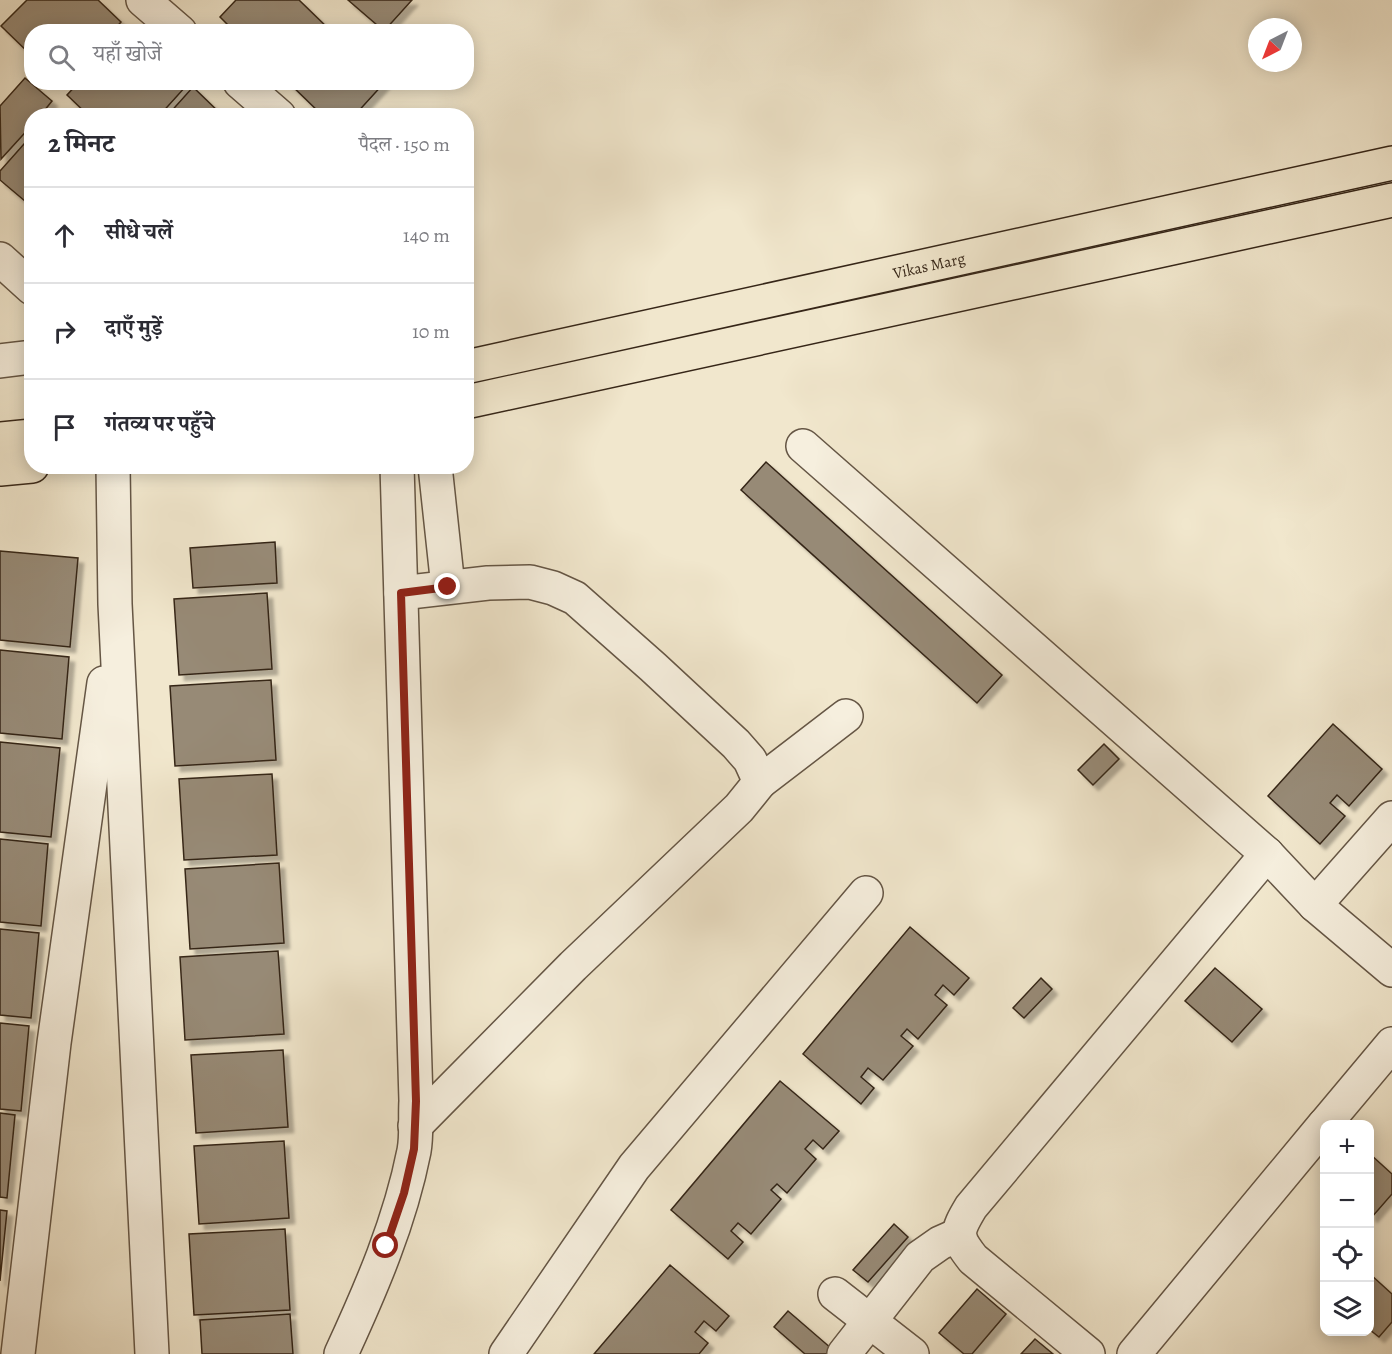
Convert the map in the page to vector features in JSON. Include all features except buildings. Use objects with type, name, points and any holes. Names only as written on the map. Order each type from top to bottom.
[{"type":"main road","name":"Vikas Marg","points":[[474,365],[1392,163]]},
{"type":"main road","points":[[474,400],[1392,200]]},
{"type":"main road","points":[[0,439],[24,437]]},
{"type":"main road","points":[[0,469],[24,467]]},
{"type":"street","points":[[143,0],[171,24]]},
{"type":"street","points":[[249,90],[270,108]]},
{"type":"street","points":[[0,259],[24,281]]},
{"type":"street","points":[[0,361],[24,358]]},
{"type":"street","points":[[803,446],[1267,854],[1316,905],[1392,970]]},
{"type":"street","points":[[113,474],[115,604],[152,1354]]},
{"type":"street","points":[[341,1354],[386,1246],[414,1149],[410,889],[397,474]]},
{"type":"street","points":[[436,474],[448,587]]},
{"type":"street","points":[[401,593],[448,587],[530,582],[553,588],[575,598],[654,667],[736,744],[750,760],[760,782]]},
{"type":"street","points":[[18,1354],[54,1043],[115,604]]},
{"type":"street","points":[[415,1126],[573,966],[739,808],[760,782],[846,716]]},
{"type":"street","points":[[1316,905],[1392,818]]},
{"type":"street","points":[[1088,1354],[973,1259],[960,1242],[958,1235],[960,1224],[971,1207],[1267,854]]},
{"type":"street","points":[[506,1354],[634,1167],[866,893]]},
{"type":"street","points":[[1329,1120],[1392,1044]]},
{"type":"street","points":[[1134,1354],[1320,1131]]},
{"type":"street","points":[[844,1354],[920,1257],[940,1243],[958,1235]]},
{"type":"street","points":[[835,1294],[912,1354]]},
{"type":"route","points":[[386,1246],[404,1193],[414,1149],[416,1101],[401,593],[448,587]]}]
